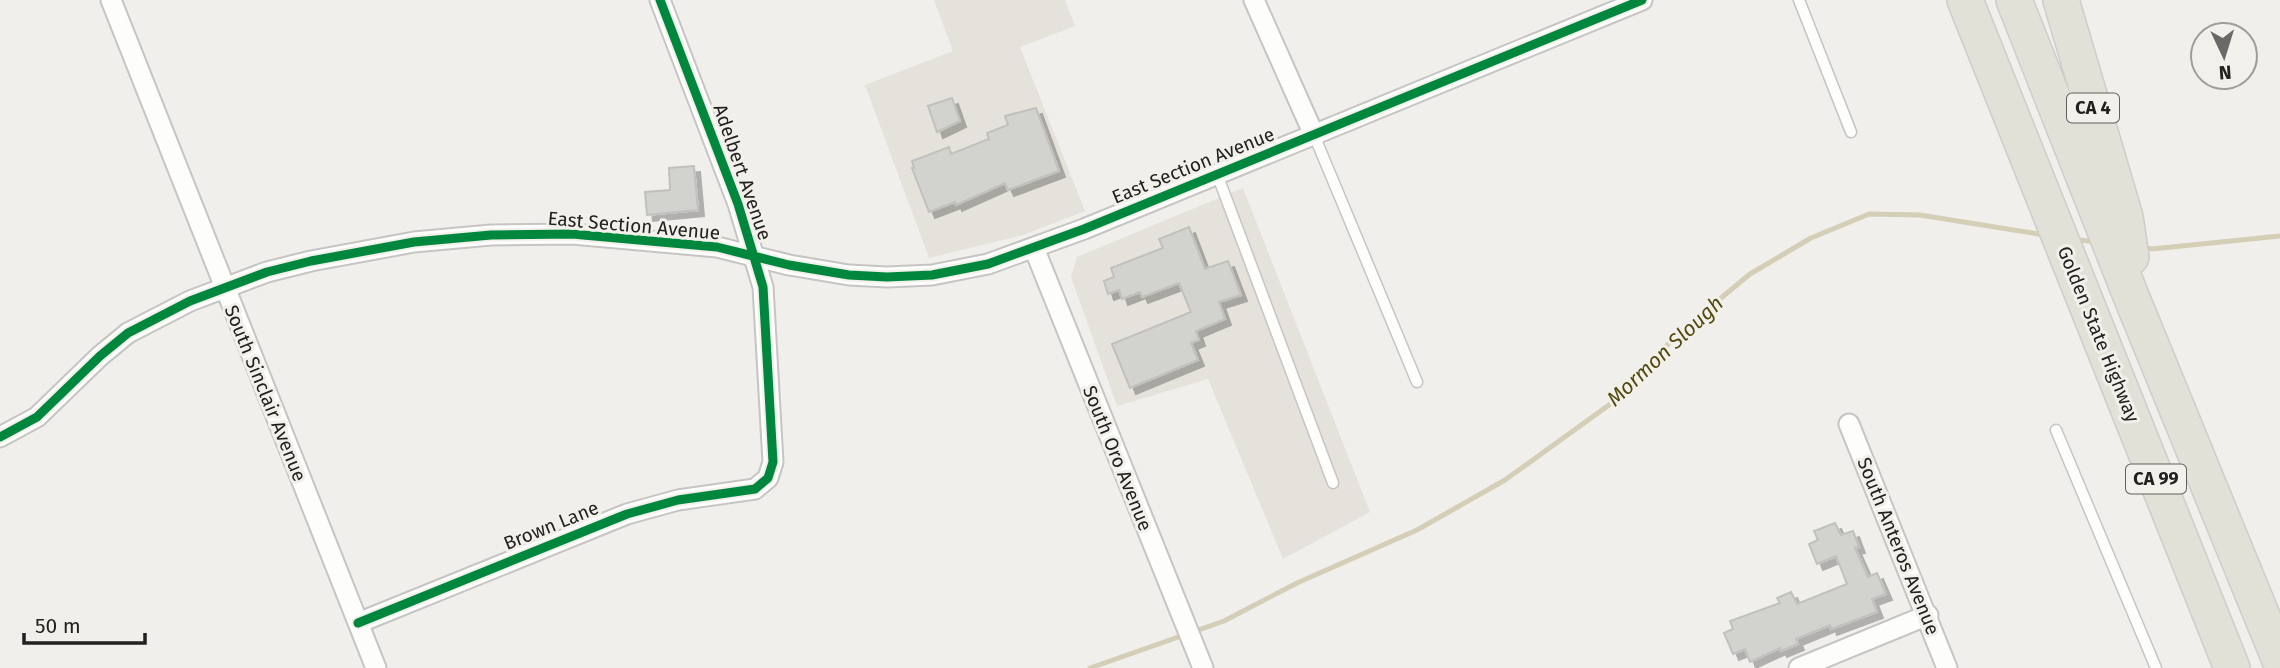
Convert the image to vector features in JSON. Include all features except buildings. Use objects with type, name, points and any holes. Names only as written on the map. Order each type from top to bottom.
[{"type":"highway","name":"CA 99","points":[[2014,0],[2111,215],[2136,303],[2280,660]]},
{"type":"highway","name":"CA 4","points":[[2061,0],[2111,215]]},
{"type":"highway","name":"Golden State Highway","points":[[1967,9],[2232,668]]},
{"type":"street","name":"South Sinclair Avenue","points":[[111,0],[376,668]]},
{"type":"street","name":"Adelbert Avenue","points":[[660,0],[738,204],[763,287],[773,462],[763,485]]},
{"type":"street","points":[[1254,0],[1314,135]]},
{"type":"street","name":"East Section Avenue","points":[[0,437],[37,417],[128,333],[190,301],[267,272],[310,261],[414,243],[491,235],[572,234],[717,247],[849,275],[932,275],[977,267],[1034,248],[1642,0]]},
{"type":"street","name":"South Oro Avenue","points":[[1034,248],[1203,668]]},
{"type":"street","name":"South Anteros Avenue","points":[[1849,424],[1928,615],[1947,668]]},
{"type":"street","name":"Brown Lane","points":[[358,624],[628,514],[678,500],[749,491],[763,485]]},
{"type":"street","points":[[1799,668],[1928,615]]},
{"type":"lane","points":[[1800,0],[1851,132]]},
{"type":"lane","points":[[1314,135],[1417,382]]},
{"type":"lane","points":[[1217,174],[1333,483]]},
{"type":"lane","points":[[2056,430],[2156,668]]},
{"type":"shaded area","points":[[934,0],[1065,0],[1075,26],[1020,47],[1085,211],[1023,235],[929,258],[865,85],[953,51]]},
{"type":"shaded area","points":[[1243,188],[1370,512],[1283,559],[1208,379],[1117,406],[1071,277],[1077,257]]},
{"type":"waterway","name":"Mormon Slough","points":[[1090,668],[1224,621],[1297,583],[1417,530],[1505,480],[1609,405],[1680,332],[1750,274],[1811,238],[1869,214],[1920,215],[2045,235]]},
{"type":"waterway","name":"Mormon Slough","points":[[2142,247],[2152,249],[2280,236]]},
{"type":"waterway","name":"Mormon Slough","points":[[2072,239],[2097,242]]},
{"type":"cycle path","points":[[358,623],[627,514],[678,500],[755,489],[768,478],[773,462],[763,287],[738,204],[660,0]]},
{"type":"cycle path","points":[[0,437],[37,417],[128,333],[190,301],[267,272],[414,242],[491,235],[572,234],[717,247],[789,265],[849,275],[932,275],[988,264],[1084,229],[1642,0]]}]
